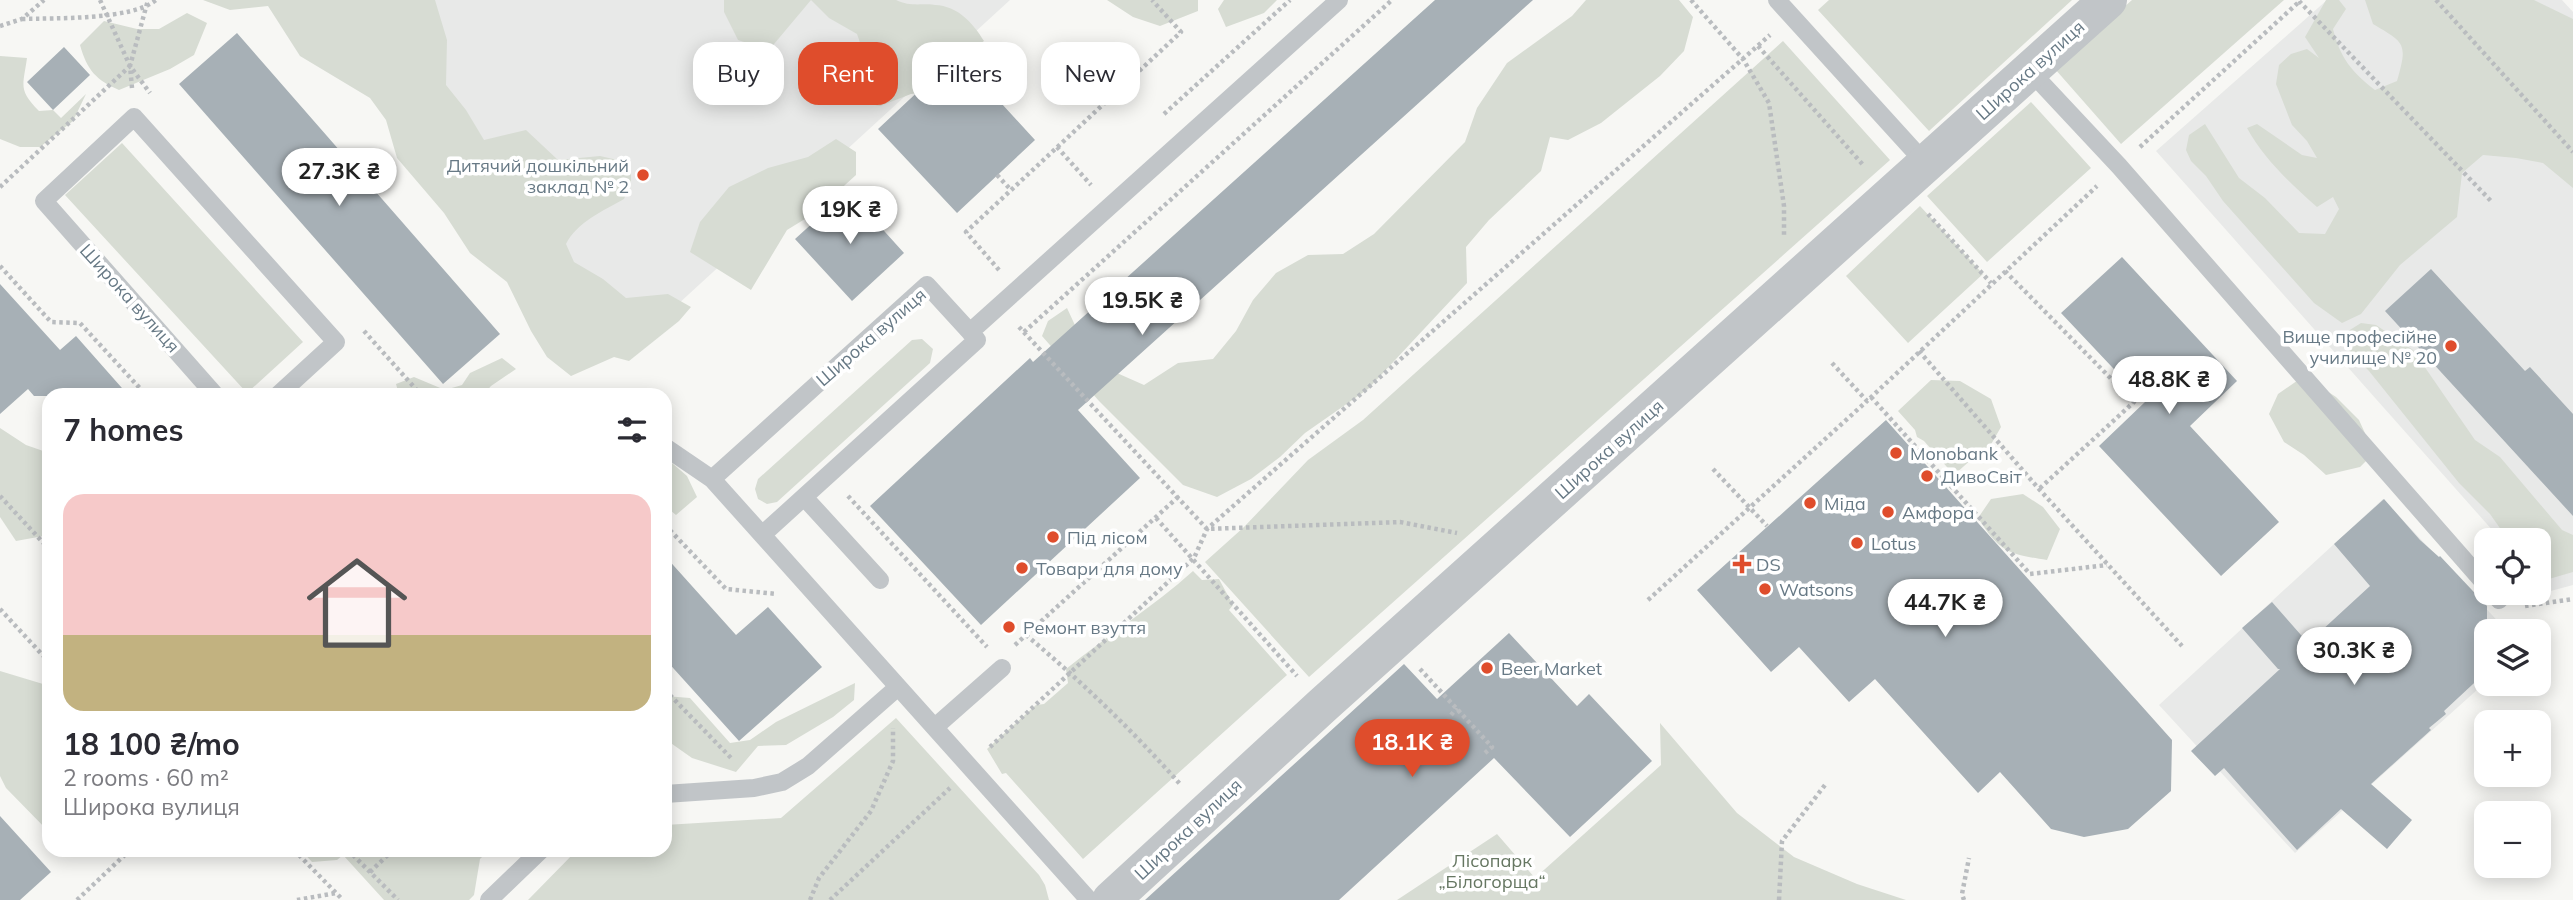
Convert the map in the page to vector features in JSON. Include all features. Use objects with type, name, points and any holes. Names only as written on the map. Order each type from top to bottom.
[{"type":"street","name":"Широка вулиця","points":[[1111,900],[2108,0]]},
{"type":"lane","points":[[762,535],[977,340],[970,332],[1339,0]]},
{"type":"lane","points":[[1777,0],[1926,163]]},
{"type":"lane","points":[[2030,71],[2119,166],[2474,571]]},
{"type":"lane","points":[[134,117],[336,342],[286,388]]},
{"type":"lane","name":"Широка вулиця","points":[[134,117],[44,201],[209,388]]},
{"type":"lane","name":"Широка вулиця","points":[[712,479],[927,285],[970,332]]},
{"type":"lane","points":[[672,452],[712,479],[1089,900]]},
{"type":"lane","points":[[804,497],[880,580]]},
{"type":"lane","points":[[935,727],[1005,660]]},
{"type":"lane","points":[[672,794],[754,788],[782,782],[808,766],[898,687]]},
{"type":"lane","points":[[489,900],[534,857]]},
{"type":"path","points":[[23,19],[44,0]]},
{"type":"path","points":[[100,0],[130,66],[134,117]]},
{"type":"path","points":[[0,187],[130,66],[148,0]]},
{"type":"path","points":[[0,26],[23,19],[107,15],[146,8],[156,0]]},
{"type":"path","points":[[1018,290],[965,232],[1181,32],[1152,0]]},
{"type":"path","points":[[1024,332],[1392,0]]},
{"type":"path","points":[[1691,0],[1743,59],[1769,103],[1784,206],[1784,291]]},
{"type":"path","points":[[2436,0],[2573,152]]},
{"type":"path","points":[[1648,600],[2300,1],[2491,201]]},
{"type":"path","points":[[830,900],[1194,558],[1207,529],[1791,17]]},
{"type":"path","points":[[1758,46],[1865,167]]},
{"type":"path","points":[[1057,147],[1110,206]]},
{"type":"path","points":[[997,175],[1011,190]]},
{"type":"path","points":[[1917,214],[1929,214],[1991,283]]},
{"type":"path","points":[[0,266],[51,322],[80,323],[140,388]]},
{"type":"path","points":[[2005,271],[2134,402],[2039,489]]},
{"type":"path","points":[[999,306],[1207,529],[1400,522],[1505,543]]},
{"type":"path","points":[[1919,351],[2039,489],[2182,646]]},
{"type":"path","points":[[1832,363],[1869,399],[2030,574],[2108,564]]},
{"type":"path","points":[[1713,469],[1767,526]]},
{"type":"path","points":[[829,475],[992,652]]},
{"type":"path","points":[[0,496],[42,542]]},
{"type":"path","points":[[1005,660],[1026,635],[1178,497]]},
{"type":"path","points":[[1156,518],[1303,683]]},
{"type":"path","points":[[672,532],[726,589],[781,594]]},
{"type":"path","points":[[2521,607],[2573,599]]},
{"type":"path","points":[[0,609],[42,654]]},
{"type":"path","points":[[1026,635],[1071,672],[1186,790]]},
{"type":"path","points":[[1420,668],[1492,747],[1485,753]]},
{"type":"path","points":[[672,697],[733,760],[746,759]]},
{"type":"path","points":[[810,900],[819,878],[871,811],[893,761],[893,723],[878,703]]},
{"type":"path","points":[[1451,715],[1457,709]]},
{"type":"path","points":[[1779,900],[1783,841],[1825,785]]},
{"type":"path","points":[[77,900],[123,857]]},
{"type":"path","points":[[301,857],[343,900]]},
{"type":"path","points":[[355,857],[398,900]]},
{"type":"path","points":[[370,872],[386,857]]},
{"type":"path","points":[[1964,900],[1962,894],[1969,858]]},
{"type":"path","points":[[297,900],[336,893]]},
{"type":"shaded area","name":"Дитячий дошкільний заклад № 2","points":[[306,0],[1010,0],[964,42],[912,42],[912,90],[898,103],[898,42],[798,42],[798,105],[895,105],[629,349]]},
{"type":"shaded area","name":"Вище професійне училище № 20","points":[[2327,0],[2562,0],[2573,12],[2573,585],[2551,591],[2551,528],[2490,528],[2156,151]]},
{"type":"shaded area","points":[[2383,499],[2474,596],[2474,605],[2483,605],[2496,619],[2474,619],[2474,693],[2295,853],[2159,705]]},
{"type":"green space","points":[[203,0],[435,0],[447,40],[446,85],[466,110],[484,140],[526,130],[558,160],[600,156],[631,163],[631,182],[624,199],[584,223],[566,244],[574,262],[603,279],[626,298],[668,294],[691,307],[679,321],[629,361],[614,357],[571,376],[547,357],[507,282],[470,253],[444,213],[397,158],[386,120],[370,98],[300,56],[268,6],[230,10]]},
{"type":"green space","points":[[724,0],[811,0],[776,42],[738,40],[724,12]]},
{"type":"green space","points":[[811,0],[896,0],[911,4],[930,4],[958,12],[984,41],[912,42],[912,94],[898,99],[898,42],[860,42],[857,34],[829,18]]},
{"type":"green space","points":[[1107,0],[1198,0],[1198,11],[1160,26],[1133,17]]},
{"type":"green space","points":[[1224,0],[1277,0],[1264,13],[1226,27],[1218,9]]},
{"type":"green space","points":[[1586,0],[1679,0],[1693,17],[1684,51],[1660,76],[1601,123],[1568,140],[1550,137],[1541,171],[1489,220],[1466,247],[1467,283],[1368,389],[1305,433],[1251,479],[1217,497],[1183,485],[1099,401],[1042,336],[1048,321],[1067,308],[1092,362],[1144,385],[1178,363],[1213,359],[1236,331],[1253,300],[1276,273],[1308,255],[1343,254],[1374,234],[1465,142],[1477,108],[1507,63],[1572,16]]},
{"type":"green space","points":[[1829,0],[2072,0],[1929,131],[1818,10]]},
{"type":"green space","points":[[2132,0],[2284,0],[2121,144],[2055,69]]},
{"type":"green space","points":[[2326,0],[2339,0],[2346,9],[2333,29],[2339,48],[2348,64],[2375,90],[2397,81],[2403,51],[2398,40],[2373,24],[2365,0],[2534,0],[2573,19],[2573,188],[2543,163],[2483,155],[2462,173],[2457,217],[2400,265],[2361,314],[2342,323],[2314,303],[2223,201],[2206,176],[2191,161],[2186,150],[2189,135],[2205,124],[2239,178],[2265,198],[2299,233],[2325,234],[2339,209],[2333,197],[2317,207],[2287,180],[2247,128],[2257,124],[2302,155],[2317,158],[2307,141],[2292,125],[2276,84],[2279,65],[2291,54],[2307,49],[2319,58],[2305,37]]},
{"type":"green space","points":[[187,13],[207,23],[194,55],[170,69],[119,90],[98,78],[86,61],[80,45],[104,21],[137,29],[159,29]]},
{"type":"green space","points":[[1783,41],[1890,160],[1309,677],[1205,562],[1244,527],[1308,460],[1363,420]]},
{"type":"green space","points":[[0,56],[27,58],[25,92],[39,111],[53,110],[61,118],[86,94],[73,121],[40,147],[20,147],[0,139]]},
{"type":"green space","points":[[2031,102],[2091,168],[1987,262],[1927,196]]},
{"type":"green space","points":[[836,139],[856,152],[856,175],[813,214],[787,230],[751,290],[690,252],[700,222],[729,187],[768,168],[808,157]]},
{"type":"green space","points":[[122,143],[303,342],[252,388],[242,388],[65,195]]},
{"type":"green space","points":[[1920,206],[1983,274],[1908,343],[1846,276]]},
{"type":"green space","points":[[2361,323],[2376,325],[2413,350],[2475,440],[2500,457],[2562,530],[2573,535],[2573,572],[2551,578],[2551,528],[2500,528],[2490,514],[2459,483],[2369,371],[2337,338]]},
{"type":"green space","points":[[922,339],[933,349],[930,363],[777,502],[767,504],[758,499],[755,489],[758,479],[912,340]]},
{"type":"green space","points":[[502,358],[516,369],[489,388],[452,388],[462,385],[470,373]]},
{"type":"green space","points":[[2304,376],[2336,397],[2359,420],[2374,453],[2360,467],[2326,475],[2304,455],[2284,442],[2269,414],[2278,394]]},
{"type":"green space","points":[[414,377],[440,388],[397,388],[396,384]]},
{"type":"green space","points":[[1931,380],[1960,381],[1991,399],[2001,427],[1982,460],[1973,458],[1954,475],[1924,441],[1917,437],[1915,430],[1898,411]]},
{"type":"green space","points":[[0,428],[26,445],[42,451],[42,536],[16,541],[0,517]]},
{"type":"green space","points":[[672,463],[687,476],[697,497],[676,515],[672,512]]},
{"type":"green space","points":[[2023,494],[2043,507],[2060,529],[2047,560],[2006,550],[1992,538],[1978,518],[1991,499]]},
{"type":"green space","points":[[1193,571],[1202,580],[1219,579],[1233,605],[1229,610],[1287,675],[1083,859],[1006,773],[1002,774],[987,749],[1036,705],[1044,704],[1068,683],[1066,669]]},
{"type":"green space","points":[[0,671],[42,684],[42,825],[6,788],[0,776]]},
{"type":"green space","points":[[855,683],[854,700],[833,717],[786,745],[758,746],[736,772],[692,758],[672,744],[672,697],[690,698],[730,743],[750,740],[776,722]]},
{"type":"green space","points":[[896,718],[1039,875],[1049,900],[528,900],[570,857],[672,857],[672,825],[781,818]]},
{"type":"green space","name":"Лісопарк „Білогорща“","points":[[1660,723],[1737,813],[1794,857],[1857,884],[1906,900],[1397,900],[1497,834],[1535,878],[1661,765]]},
{"type":"green space","points":[[307,857],[341,857],[337,860],[312,862]]},
{"type":"green space","points":[[345,857],[482,857],[474,895],[469,900],[384,900]]},
{"type":"building","points":[[1435,0],[1533,0],[1078,410],[1140,478],[981,625],[870,506],[1030,358],[1033,362]]},
{"type":"building","points":[[237,33],[500,334],[443,384],[179,84]]},
{"type":"building","points":[[64,47],[90,75],[53,110],[27,82]]},
{"type":"building","points":[[912,97],[912,105],[1003,105],[1035,140],[957,213],[878,129]]},
{"type":"building","points":[[848,191],[904,253],[852,301],[795,239]]},
{"type":"building","points":[[2122,257],[2237,381],[2190,426],[2279,522],[2221,576],[2099,446],[2145,402],[2061,313]]},
{"type":"building","points":[[2431,269],[2525,371],[2530,367],[2573,414],[2573,516],[2385,311]]},
{"type":"building","points":[[0,284],[60,350],[76,336],[122,388],[42,388],[42,396],[34,396],[28,389],[0,414]]},
{"type":"building","points":[[1886,420],[2172,740],[2171,791],[2128,829],[2084,837],[2051,829],[2000,772],[1978,793],[1875,679],[1849,702],[1799,647],[1771,672],[1697,590]]},
{"type":"building","points":[[2384,499],[2420,540],[2440,556],[2474,592],[2474,605],[2487,606],[2487,619],[2474,619],[2474,683],[2444,711],[2446,714],[2429,728],[2431,730],[2371,784],[2412,820],[2387,849],[2341,809],[2297,850],[2224,768],[2215,776],[2191,751],[2280,669],[2242,628],[2272,602],[2308,643],[2370,586],[2334,544]]},
{"type":"building","points":[[672,564],[736,635],[768,607],[822,667],[739,741],[672,667]]},
{"type":"building","points":[[1509,633],[1577,706],[1589,694],[1652,761],[1570,837],[1494,758],[1339,900],[1145,900],[1404,664],[1437,699]]},
{"type":"building","points":[[0,816],[51,872],[20,900],[0,900]]},
{"type":"place","name":"Дитячий дошкільний заклад № 2","points":[[643,175]]},
{"type":"place","name":"Вище професійне училище № 20","points":[[2451,346]]},
{"type":"place","name":"Monobank","points":[[1896,453]]},
{"type":"place","name":"ДивоСвіт","points":[[1927,476]]},
{"type":"place","name":"Міда","points":[[1810,503]]},
{"type":"place","name":"Амфора","points":[[1888,512]]},
{"type":"place","name":"Під лісом","points":[[1053,537]]},
{"type":"place","name":"Lotus","points":[[1857,543]]},
{"type":"place","name":"DS","points":[[1742,564]]},
{"type":"place","name":"Товари для дому","points":[[1022,568]]},
{"type":"place","name":"Watsons","points":[[1765,589]]},
{"type":"place","name":"Ремонт взуття","points":[[1009,627]]},
{"type":"place","name":"Beer Market","points":[[1487,668]]}]
